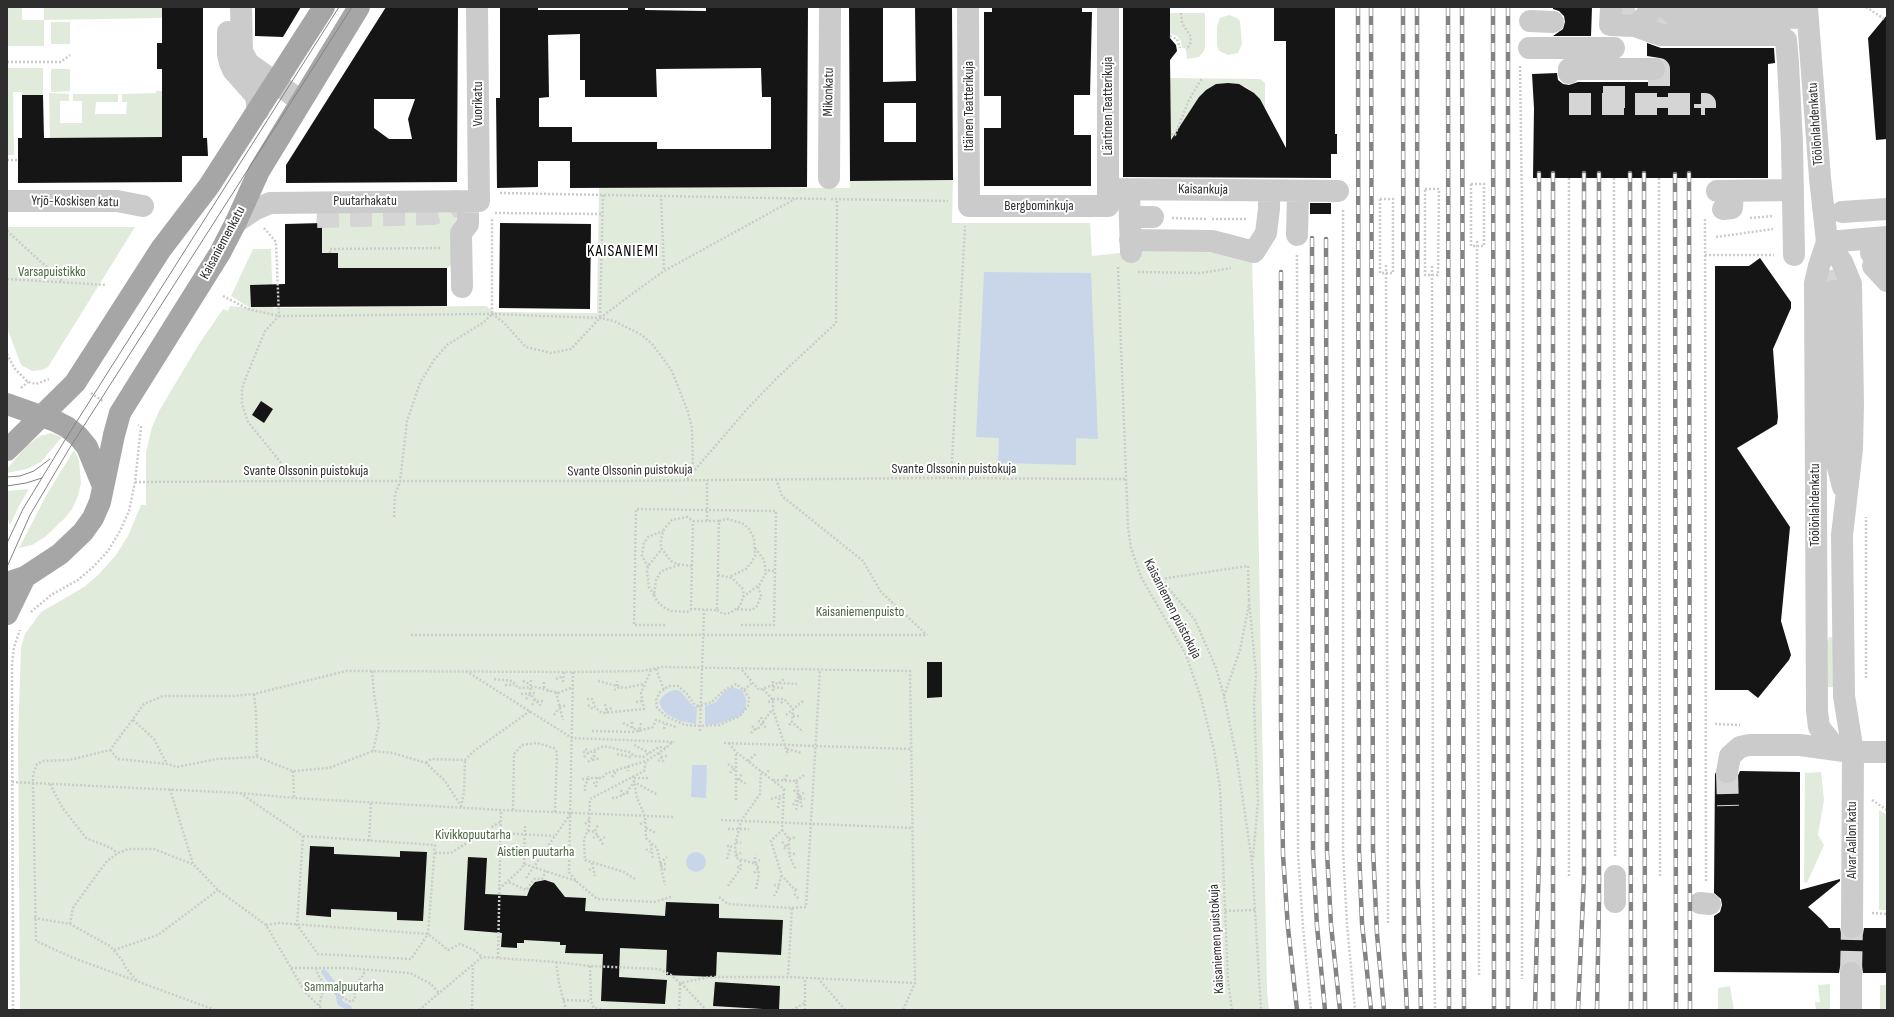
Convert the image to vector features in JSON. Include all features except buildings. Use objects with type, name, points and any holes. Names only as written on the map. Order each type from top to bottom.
[{"type":"main road","points":[[8,448],[75,383],[161,249],[209,186],[276,84],[324,7]]},
{"type":"main road","name":"Kaisaniemenkatu","points":[[16,580],[60,554],[83,532],[92,518],[100,502],[120,413],[139,380],[209,271],[251,220],[259,171],[359,7]]},
{"type":"main road","points":[[7,404],[42,415],[67,427],[78,436],[87,447],[104,486]]},
{"type":"main road","points":[[7,426],[8,448]]},
{"type":"main road","points":[[15,619],[16,580]]},
{"type":"street","points":[[228,7],[228,54],[230,63],[233,70],[256,96],[258,111]]},
{"type":"street","points":[[241,7],[242,51],[248,63],[301,100]]},
{"type":"street","name":"Vuorikatu","points":[[462,297],[461,233],[468,224],[480,198],[477,7]]},
{"type":"street","name":"Mikonkatu","points":[[829,178],[830,7]]},
{"type":"street","name":"Itäinen Teatterikuja","points":[[963,210],[968,7]]},
{"type":"street","name":"Läntinen Teatterikuja","points":[[1108,7],[1115,195],[1130,217],[1128,256]]},
{"type":"street","points":[[1635,15],[1675,16],[1807,12]]},
{"type":"street","name":"Töölönlahdenkatu","points":[[1807,12],[1820,178],[1827,242],[1815,283],[1817,711],[1819,727],[1834,746],[1853,752],[1887,752]]},
{"type":"street","points":[[1614,71],[1614,48],[1635,15]]},
{"type":"street","points":[[1635,15],[1661,35],[1780,35],[1787,43],[1788,143],[1782,186],[1792,219],[1794,256]]},
{"type":"street","points":[[1530,21],[1553,22]]},
{"type":"street","points":[[1525,56],[1614,48]]},
{"type":"street","points":[[1569,73],[1569,69],[1614,71],[1654,69]]},
{"type":"street","points":[[1719,202],[1751,204],[1782,186]]},
{"type":"street","points":[[1128,256],[1212,241],[1254,252],[1266,234],[1269,209],[1269,191]]},
{"type":"street","name":"Kaisankuja","points":[[1115,195],[1269,191],[1301,203],[1340,199]]},
{"type":"street","name":"Bergbominkuja","points":[[963,210],[1115,195]]},
{"type":"street","name":"Puutarhakatu","points":[[251,220],[270,203],[480,198]]},
{"type":"street","name":"Yrjö-Koskisen katu","points":[[7,201],[117,201],[143,206]]},
{"type":"street","points":[[1297,235],[1301,203]]},
{"type":"street","points":[[1842,212],[1876,208]]},
{"type":"street","name":"Puutarhakatu","points":[[251,220],[266,216],[317,217]]},
{"type":"street","points":[[1130,217],[1153,218]]},
{"type":"street","points":[[1827,242],[1887,237]]},
{"type":"street","name":"Töölönlahdenkatu","points":[[1827,242],[1842,262],[1850,284],[1853,403],[1852,449],[1842,535],[1844,696],[1853,752]]},
{"type":"street","points":[[1834,291],[1833,448],[1846,497]]},
{"type":"street","points":[[1815,501],[1833,448]]},
{"type":"street","points":[[1727,772],[1730,756],[1740,747],[1749,745],[1800,745],[1853,752]]},
{"type":"street","name":"Alvar Aallon katu","points":[[1852,928],[1853,752]]},
{"type":"street","points":[[1615,876],[1615,902]]},
{"type":"street","points":[[1851,973],[1851,1010]]},
{"type":"path","points":[[1866,7],[1884,19]]},
{"type":"path","points":[[1180,13],[1182,23],[1190,37],[1190,45],[1186,49]]},
{"type":"path","points":[[1170,36],[1177,40],[1180,48]]},
{"type":"path","points":[[7,62],[61,62],[70,55]]},
{"type":"path","points":[[1522,979],[1523,274],[1525,56]]},
{"type":"path","points":[[1171,134],[1175,135],[1189,100],[1202,78]]},
{"type":"path","points":[[7,160],[18,160]]},
{"type":"path","points":[[1569,178],[1569,876]]},
{"type":"path","points":[[1614,178],[1615,876]]},
{"type":"path","points":[[1659,178],[1660,876]]},
{"type":"path","points":[[1471,184],[1484,184],[1484,246],[1477,246],[1471,246],[1471,184]]},
{"type":"path","points":[[1425,189],[1439,189],[1438,275],[1432,275],[1425,275],[1425,189]]},
{"type":"path","points":[[480,198],[603,194],[797,198],[963,210],[951,479]]},
{"type":"path","points":[[600,318],[603,194]]},
{"type":"path","points":[[661,195],[664,271]]},
{"type":"path","points":[[492,314],[503,322],[526,347],[551,353],[571,348],[600,318],[664,271],[785,206],[797,198]]},
{"type":"path","points":[[1340,199],[1343,851],[1347,924],[1355,1010]]},
{"type":"path","points":[[1380,199],[1393,199],[1393,273],[1386,273],[1380,273],[1380,199]]},
{"type":"path","points":[[687,480],[753,403],[836,323],[837,200]]},
{"type":"path","points":[[1705,877],[1705,255],[1719,202]]},
{"type":"path","points":[[1751,204],[1792,219]]},
{"type":"path","points":[[394,517],[395,494],[400,482],[401,460],[407,421],[420,383],[434,360],[447,345],[484,322],[492,314],[492,212],[602,214]]},
{"type":"path","points":[[1153,218],[1236,219]]},
{"type":"path","points":[[1716,237],[1792,219]]},
{"type":"path","points":[[251,220],[276,242],[279,316],[265,331],[242,388],[242,404],[248,422],[296,480]]},
{"type":"path","points":[[7,231],[62,281]]},
{"type":"path","points":[[1297,235],[1298,854],[1302,927],[1311,1010]]},
{"type":"path","points":[[1477,241],[1479,977]]},
{"type":"path","points":[[330,253],[330,249],[461,248]]},
{"type":"path","points":[[1128,256],[1201,273],[1223,270],[1241,264],[1254,252]]},
{"type":"path","points":[[1705,255],[1794,256]]},
{"type":"path","name":"Kaisaniemen puistokuja","points":[[1128,256],[1125,479],[1128,527],[1131,548],[1141,577],[1186,655],[1201,698],[1214,750],[1220,788],[1225,911],[1232,1010]]},
{"type":"path","points":[[1386,265],[1388,924]]},
{"type":"path","points":[[1432,266],[1433,878],[1436,1010]]},
{"type":"path","points":[[7,279],[62,281],[107,285]]},
{"type":"path","points":[[223,296],[248,309],[279,316],[492,314],[600,318],[624,325],[642,335],[653,345],[672,371],[688,412],[692,428],[693,472]]},
{"type":"path","points":[[462,297],[462,314]]},
{"type":"path","points":[[7,354],[15,369],[28,382],[36,384],[59,372],[141,427],[135,482],[129,511],[120,531],[108,551],[78,580],[51,595],[30,614]]},
{"type":"path","points":[[411,635],[927,635],[881,592],[863,561],[782,496],[776,479]]},
{"type":"path","name":"Svante Olssonin puistokuja","points":[[135,482],[296,480],[400,482],[776,479],[1125,479]]},
{"type":"path","points":[[707,480],[707,521]]},
{"type":"path","points":[[666,625],[634,625],[636,509],[776,511],[774,626],[741,625]]},
{"type":"path","points":[[648,566],[642,556],[644,543],[648,537],[663,530],[672,520],[679,518],[687,518],[693,521],[719,521],[726,519],[742,523],[749,529],[754,538],[755,548],[755,556],[746,569],[729,577]]},
{"type":"path","points":[[691,610],[693,521]]},
{"type":"path","points":[[717,610],[719,521]]},
{"type":"path","points":[[663,530],[660,539],[662,549],[666,556],[679,564],[692,566]]},
{"type":"path","points":[[743,597],[758,586],[764,578],[766,570],[764,560],[755,548]]},
{"type":"path","points":[[662,549],[648,566],[646,578],[657,601],[663,607],[671,611],[687,612],[691,610],[717,610],[723,614],[730,613],[737,609],[740,606],[743,597],[742,588],[738,582],[729,577],[718,575]]},
{"type":"path","points":[[654,595],[656,580],[660,573],[679,564]]},
{"type":"path","points":[[1252,862],[1258,801],[1254,704],[1256,674],[1249,600],[1248,566],[1170,579],[1161,579],[1195,620],[1216,668],[1224,696],[1237,760],[1252,862],[1256,910],[1260,1010]]},
{"type":"path","points":[[766,570],[775,571]]},
{"type":"path","points":[[737,609],[752,610],[757,606],[761,596],[758,586]]},
{"type":"path","points":[[1224,696],[1240,650],[1249,600]]},
{"type":"path","points":[[700,731],[704,610]]},
{"type":"path","points":[[13,1010],[12,782],[15,619]]},
{"type":"path","points":[[214,1010],[38,943],[34,938],[33,783],[35,769],[42,761],[69,760],[110,750],[144,704],[152,699],[163,696],[232,696],[254,694],[346,671],[573,672],[702,668],[910,671],[915,983],[903,1010]]},
{"type":"path","points":[[656,669],[664,690]]},
{"type":"path","points":[[742,669],[759,690],[773,686],[784,678]]},
{"type":"path","points":[[588,705],[602,713],[644,709],[641,693],[651,670]]},
{"type":"path","points":[[719,897],[728,904],[792,908],[806,907],[820,670]]},
{"type":"path","points":[[372,671],[379,725],[373,751]]},
{"type":"path","points":[[466,671],[572,738],[674,742],[638,765],[617,769],[607,773],[602,778],[588,777],[582,779]]},
{"type":"path","points":[[563,682],[564,672]]},
{"type":"path","points":[[573,672],[569,872],[576,881],[596,899],[654,902],[671,896]]},
{"type":"path","points":[[556,679],[564,675]]},
{"type":"path","points":[[494,679],[512,681],[518,688],[530,686],[556,692],[573,687]]},
{"type":"path","points":[[744,690],[756,679]]},
{"type":"path","points":[[526,699],[530,694],[531,680]]},
{"type":"path","points":[[772,691],[773,680]]},
{"type":"path","points":[[523,681],[530,686]]},
{"type":"path","points":[[598,681],[626,689],[645,683]]},
{"type":"path","points":[[617,681],[618,686]]},
{"type":"path","points":[[544,682],[548,694]]},
{"type":"path","points":[[778,683],[797,684]]},
{"type":"path","points":[[505,685],[515,684]]},
{"type":"path","points":[[736,684],[744,690],[749,698],[748,706],[740,716],[719,724],[700,726],[685,725],[667,717],[658,708],[656,700],[660,692],[669,686],[678,686],[700,706],[712,702],[723,691],[736,684]]},
{"type":"path","points":[[614,690],[618,686]]},
{"type":"path","points":[[773,686],[783,688]]},
{"type":"path","points":[[763,689],[773,699],[773,710],[786,747],[786,755]]},
{"type":"path","points":[[556,692],[562,720]]},
{"type":"path","points":[[521,694],[536,693]]},
{"type":"path","points":[[254,694],[257,756]]},
{"type":"path","points":[[530,694],[542,707]]},
{"type":"path","points":[[587,699],[592,699],[593,709]]},
{"type":"path","points":[[768,702],[773,699],[790,702],[793,708],[793,716],[792,722],[789,725]]},
{"type":"path","points":[[536,700],[545,701]]},
{"type":"path","points":[[532,705],[536,700]]},
{"type":"path","points":[[782,703],[785,700]]},
{"type":"path","points":[[636,702],[642,701]]},
{"type":"path","points":[[786,715],[793,708],[803,702]]},
{"type":"path","points":[[604,704],[607,712]]},
{"type":"path","points":[[554,715],[559,707],[564,706]]},
{"type":"path","points":[[607,712],[612,708]]},
{"type":"path","points":[[751,733],[756,729],[757,730],[773,710]]},
{"type":"path","points":[[426,762],[431,759],[465,760],[479,747],[530,712]]},
{"type":"path","points":[[793,716],[801,716]]},
{"type":"path","points":[[657,725],[662,723],[667,717]]},
{"type":"path","points":[[761,717],[766,728]]},
{"type":"path","points":[[133,720],[154,739],[167,764]]},
{"type":"path","points":[[592,730],[647,730],[653,727],[656,720],[676,727]]},
{"type":"path","points":[[758,721],[762,722]]},
{"type":"path","points":[[632,722],[632,728]]},
{"type":"path","points":[[792,722],[803,732]]},
{"type":"path","points":[[623,723],[639,731]]},
{"type":"path","points":[[639,731],[641,723]]},
{"type":"path","points":[[662,723],[664,729]]},
{"type":"path","points":[[752,726],[756,729]]},
{"type":"path","points":[[513,810],[514,754],[522,745],[537,743],[554,748],[557,752],[555,812]]},
{"type":"path","points":[[724,743],[786,747],[815,746],[911,749]]},
{"type":"path","points":[[729,743],[736,752],[784,789],[778,808]]},
{"type":"path","points":[[634,745],[641,750],[646,749],[650,753]]},
{"type":"path","points":[[584,757],[588,753],[604,746],[629,752],[632,757]]},
{"type":"path","points":[[585,747],[588,753]]},
{"type":"path","points":[[591,747],[594,750],[593,761]]},
{"type":"path","points":[[617,754],[632,757],[643,757],[659,747],[666,748]]},
{"type":"path","points":[[786,747],[802,754]]},
{"type":"path","points":[[110,750],[118,759],[184,767],[217,759],[257,756],[293,771],[329,768],[373,751],[406,756],[426,762],[445,781],[461,807]]},
{"type":"path","points":[[583,752],[588,753]]},
{"type":"path","points":[[736,752],[736,800]]},
{"type":"path","points":[[659,753],[664,763]]},
{"type":"path","points":[[748,761],[757,753]]},
{"type":"path","points":[[594,756],[599,760]]},
{"type":"path","points":[[588,762],[594,756]]},
{"type":"path","points":[[658,761],[667,756]]},
{"type":"path","points":[[627,759],[632,757]]},
{"type":"path","points":[[461,807],[464,792],[465,760]]},
{"type":"path","points":[[636,879],[624,872],[585,860],[584,839],[588,831],[590,820],[590,799],[634,779],[644,771],[646,761]]},
{"type":"path","points":[[728,764],[736,768]]},
{"type":"path","points":[[628,766],[628,771]]},
{"type":"path","points":[[730,773],[736,768]]},
{"type":"path","points":[[612,777],[616,774],[617,769]]},
{"type":"path","points":[[766,775],[769,770]]},
{"type":"path","points":[[293,771],[294,798]]},
{"type":"path","points":[[727,859],[727,852],[736,842],[741,821],[760,794],[761,771]]},
{"type":"path","points":[[731,785],[742,773]]},
{"type":"path","points":[[783,781],[788,774]]},
{"type":"path","points":[[773,780],[796,781],[804,775]]},
{"type":"path","points":[[585,791],[584,785],[588,777]]},
{"type":"path","points":[[593,783],[598,785],[598,778]]},
{"type":"path","points":[[634,779],[649,778]]},
{"type":"path","points":[[612,798],[623,795],[627,792],[634,779]]},
{"type":"path","points":[[634,779],[649,792],[658,795]]},
{"type":"path","points":[[634,779],[637,798],[645,816],[646,838],[657,848],[665,885]]},
{"type":"path","points":[[737,780],[747,784]]},
{"type":"path","points":[[796,781],[802,808]]},
{"type":"path","points":[[12,782],[240,792],[294,798],[501,810],[674,817]]},
{"type":"path","points":[[50,784],[62,807],[86,838],[118,853]]},
{"type":"path","points":[[170,789],[193,864]]},
{"type":"path","points":[[621,790],[623,795]]},
{"type":"path","points":[[794,790],[800,797]]},
{"type":"path","points":[[792,805],[804,791]]},
{"type":"path","points":[[240,792],[303,836],[435,845],[428,934],[411,959],[318,954],[297,925],[303,836]]},
{"type":"path","points":[[627,792],[628,796]]},
{"type":"path","points":[[771,799],[782,795]]},
{"type":"path","points":[[782,795],[782,830],[789,839],[789,854],[796,870]]},
{"type":"path","points":[[794,797],[805,799]]},
{"type":"path","points":[[796,810],[800,797]]},
{"type":"path","points":[[1870,798],[1887,810]]},
{"type":"path","points":[[369,841],[371,802]]},
{"type":"path","points":[[498,958],[501,810]]},
{"type":"path","points":[[526,878],[532,866],[571,812]]},
{"type":"path","points":[[585,824],[590,820]]},
{"type":"path","points":[[721,820],[810,825],[912,828]]},
{"type":"path","points":[[435,853],[451,853],[501,822]]},
{"type":"path","points":[[640,824],[645,822]]},
{"type":"path","points":[[499,889],[509,881],[524,864],[525,824]]},
{"type":"path","points":[[595,831],[598,825]]},
{"type":"path","points":[[646,828],[656,833]]},
{"type":"path","points":[[728,829],[749,829]]},
{"type":"path","points":[[782,830],[771,841],[782,876],[792,889],[795,897],[799,898]]},
{"type":"path","points":[[588,831],[595,831]]},
{"type":"path","points":[[595,831],[604,846]]},
{"type":"path","points":[[501,833],[554,836]]},
{"type":"path","points":[[642,836],[646,834]]},
{"type":"path","points":[[594,838],[598,835]]},
{"type":"path","points":[[600,840],[605,837]]},
{"type":"path","points":[[789,839],[796,837]]},
{"type":"path","points":[[736,842],[741,843]]},
{"type":"path","points":[[782,842],[785,848],[789,843]]},
{"type":"path","points":[[651,844],[650,852],[653,860]]},
{"type":"path","points":[[727,846],[733,846]]},
{"type":"path","points":[[733,846],[736,858],[761,867]]},
{"type":"path","points":[[70,924],[74,908],[107,861],[118,853],[128,849],[154,849],[193,864],[218,890],[266,925],[305,992],[323,1010]]},
{"type":"path","points":[[646,849],[650,852]]},
{"type":"path","points":[[736,854],[741,853]]},
{"type":"path","points":[[789,854],[795,854]]},
{"type":"path","points":[[786,860],[789,854]]},
{"type":"path","points":[[756,855],[755,865],[758,870],[756,889]]},
{"type":"path","points":[[660,864],[667,857]]},
{"type":"path","points":[[728,886],[741,872],[740,859]]},
{"type":"path","points":[[755,865],[761,859]]},
{"type":"path","points":[[592,862],[595,876]]},
{"type":"path","points":[[524,864],[576,881]]},
{"type":"path","points":[[660,864],[666,864]]},
{"type":"path","points":[[660,864],[667,871]]},
{"type":"path","points":[[589,870],[593,868]]},
{"type":"path","points":[[754,874],[758,870]]},
{"type":"path","points":[[509,881],[526,890],[534,879],[542,879],[546,871]]},
{"type":"path","points":[[774,896],[779,889],[782,876]]},
{"type":"path","points":[[774,885],[779,889]]},
{"type":"path","points":[[792,889],[798,888]]},
{"type":"path","points":[[114,950],[158,935],[218,890]]},
{"type":"path","points":[[788,976],[792,908]]},
{"type":"path","points":[[1225,911],[1256,910]]},
{"type":"path","points":[[1870,913],[1887,914]]},
{"type":"path","points":[[34,918],[70,924],[110,946],[122,960],[126,968],[139,982]]},
{"type":"path","points":[[266,925],[279,923],[428,934],[448,950],[460,944],[474,950],[482,957],[590,966],[659,969],[671,975],[706,1010]]},
{"type":"path","points":[[419,1010],[482,957]]},
{"type":"path","points":[[556,962],[566,1010]]},
{"type":"path","points":[[472,1010],[473,964]]},
{"type":"path","points":[[590,966],[591,1001],[594,1008],[605,1010]]},
{"type":"path","points":[[291,968],[410,973],[431,984],[439,993]]},
{"type":"path","points":[[316,968],[318,975],[327,986],[335,993],[351,1002],[354,1001],[354,986],[363,976],[365,970]]},
{"type":"path","points":[[680,983],[710,977],[788,976],[915,983]]},
{"type":"path","points":[[805,978],[805,1010]]},
{"type":"path","points":[[818,978],[845,1010]]},
{"type":"path","points":[[679,1010],[680,983]]},
{"type":"path","points":[[319,1006],[323,990],[327,986]]},
{"type":"path","points":[[563,1000],[591,1001]]},
{"type":"path","points":[[792,1010],[805,1003]]},
{"type":"green space","points":[[7,7],[22,7],[22,20],[44,20],[44,46],[7,46]]},
{"type":"green space","points":[[44,7],[162,7],[162,18],[44,20]]},
{"type":"green space","points":[[1170,13],[1205,13],[1205,46],[1204,51],[1199,57],[1187,59],[1186,48],[1182,48],[1181,41],[1177,36],[1170,34]]},
{"type":"green space","points":[[1229,15],[1240,21],[1242,44],[1238,53],[1228,55],[1219,51],[1217,46],[1217,26],[1220,18]]},
{"type":"green space","points":[[51,22],[70,22],[70,44],[51,44]]},
{"type":"green space","points":[[7,68],[43,68],[43,95],[22,95],[22,92],[13,92],[14,155],[7,155]]},
{"type":"green space","points":[[51,69],[70,69],[70,91],[51,92]]},
{"type":"green space","points":[[1170,78],[1260,79],[1265,83],[1265,112],[1260,99],[1246,87],[1228,83],[1216,84],[1206,90],[1199,97],[1171,144]]},
{"type":"green space","points":[[156,91],[162,91],[162,137],[50,138],[49,93],[69,94],[69,101],[60,101],[60,123],[82,123],[82,101],[73,101],[73,94],[118,94],[118,102],[96,102],[95,114],[126,114],[127,102],[122,102],[122,94],[156,93]]},
{"type":"green space","name":"Kaisaniemenpuisto","points":[[953,180],[952,223],[1090,223],[1092,256],[1183,246],[1252,260],[1256,396],[1267,991],[1269,1010],[20,1010],[18,739],[21,647],[25,634],[41,612],[84,587],[98,575],[116,555],[128,536],[141,505],[146,505],[146,452],[152,427],[159,411],[199,344],[223,309],[228,311],[230,306],[250,308],[231,296],[253,249],[271,249],[273,308],[486,306],[495,312],[597,313],[599,187],[850,188],[850,181]]},
{"type":"green space","points":[[457,210],[457,261],[447,268],[338,268],[338,253],[322,253],[322,224],[316,223],[317,211]]},
{"type":"green space","name":"Varsapuistikko","points":[[7,227],[135,227],[48,367],[42,370],[32,371],[21,365],[7,328]]},
{"type":"green space","points":[[51,433],[62,437],[41,462],[27,469],[7,473],[7,469],[26,446],[40,436]]},
{"type":"green space","points":[[74,450],[79,460],[81,483],[78,496],[72,509],[45,537],[32,545],[19,548],[47,494]]},
{"type":"green space","points":[[29,489],[10,525],[7,517],[7,491]]},
{"type":"green space","points":[[1829,637],[1834,638],[1834,687],[1823,687],[1825,650]]},
{"type":"green space","points":[[1821,772],[1824,800],[1818,835],[1824,845],[1807,883],[1804,882],[1805,773]]},
{"type":"green space","points":[[1879,810],[1887,815],[1887,910],[1879,910]]},
{"type":"green space","points":[[1830,984],[1830,1010],[1816,1010],[1815,1002],[1820,1002],[1818,985]]},
{"type":"green space","points":[[1880,985],[1886,985],[1887,1010],[1880,1010]]},
{"type":"green space","points":[[1730,986],[1734,1010],[1718,1010],[1718,988]]},
{"type":"water","points":[[984,272],[1091,273],[1098,439],[1076,438],[1076,465],[998,463],[999,438],[976,437]]},
{"type":"water","points":[[732,687],[742,690],[746,699],[746,709],[742,714],[735,718],[717,724],[705,725],[705,706],[716,702],[724,692]]},
{"type":"water","points":[[670,691],[680,691],[693,706],[697,707],[696,724],[680,721],[668,715],[662,709],[659,702],[663,696]]},
{"type":"water","points":[[692,765],[707,765],[706,798],[691,797]]},
{"type":"water","points":[[696,852],[703,855],[706,862],[703,869],[696,872],[689,869],[686,862],[689,855]]},
{"type":"waterway","points":[[324,972],[337,989],[340,1003],[349,1008]]},
{"type":"tunnel","points":[[1624,7],[1624,19],[1691,19]]},
{"type":"tunnel","points":[[1654,69],[1659,69],[1659,108]]},
{"type":"tunnel","points":[[1614,73],[1614,108]]},
{"type":"tunnel","points":[[1569,104],[1705,104],[1705,108]]},
{"type":"tunnel","points":[[317,217],[432,214],[448,210],[463,198]]},
{"type":"tunnel","points":[[1827,237],[1834,291]]},
{"type":"tunnel","points":[[1727,772],[1728,806]]},
{"type":"tunnel","points":[[1851,973],[1852,927]]},
{"type":"tram line","points":[[7,543],[23,509],[65,440],[339,7]]},
{"type":"tram line","points":[[7,567],[30,515],[69,449],[352,7]]},
{"type":"tram line","points":[[7,477],[20,476],[34,471],[50,459]]},
{"type":"tram line","points":[[7,486],[26,483],[42,478]]},
{"type":"railway","points":[[1358,7],[1359,850],[1362,923],[1371,1010]]},
{"type":"railway","points":[[1371,7],[1373,849],[1377,934],[1384,1010]]},
{"type":"railway","points":[[1403,7],[1404,948],[1407,1010]]},
{"type":"railway","points":[[1417,7],[1418,883],[1421,1010]]},
{"type":"railway","points":[[1448,7],[1449,1010]]},
{"type":"railway","points":[[1462,7],[1464,1010]]},
{"type":"railway","points":[[1493,7],[1494,1010]]},
{"type":"railway","points":[[1508,7],[1508,1010]]},
{"type":"railway","points":[[1535,1010],[1539,852],[1539,173]]},
{"type":"railway","points":[[1553,173],[1553,1010]]},
{"type":"railway","points":[[1578,1010],[1584,876],[1584,173]]},
{"type":"railway","points":[[1597,1010],[1599,902],[1599,173]]},
{"type":"railway","points":[[1630,173],[1631,1010]]},
{"type":"railway","points":[[1644,173],[1645,1010]]},
{"type":"railway","points":[[1689,173],[1690,1010]]},
{"type":"railway","points":[[1675,174],[1676,1010]]},
{"type":"railway","points":[[1312,238],[1313,853],[1317,926],[1325,1010]]},
{"type":"railway","points":[[1326,239],[1327,852],[1331,925],[1340,1010]]},
{"type":"railway","points":[[1281,272],[1281,722],[1283,855],[1288,928],[1297,1010]]},
{"type":"district","name":"KAISANIEMI","points":[[623,252]]},
{"type":"park label","name":"Kivikkopuutarha","points":[[473,835]]},
{"type":"park label","name":"Aistien puutarha","points":[[536,852]]},
{"type":"park label","name":"Sammalpuutarha","points":[[344,987]]}]
